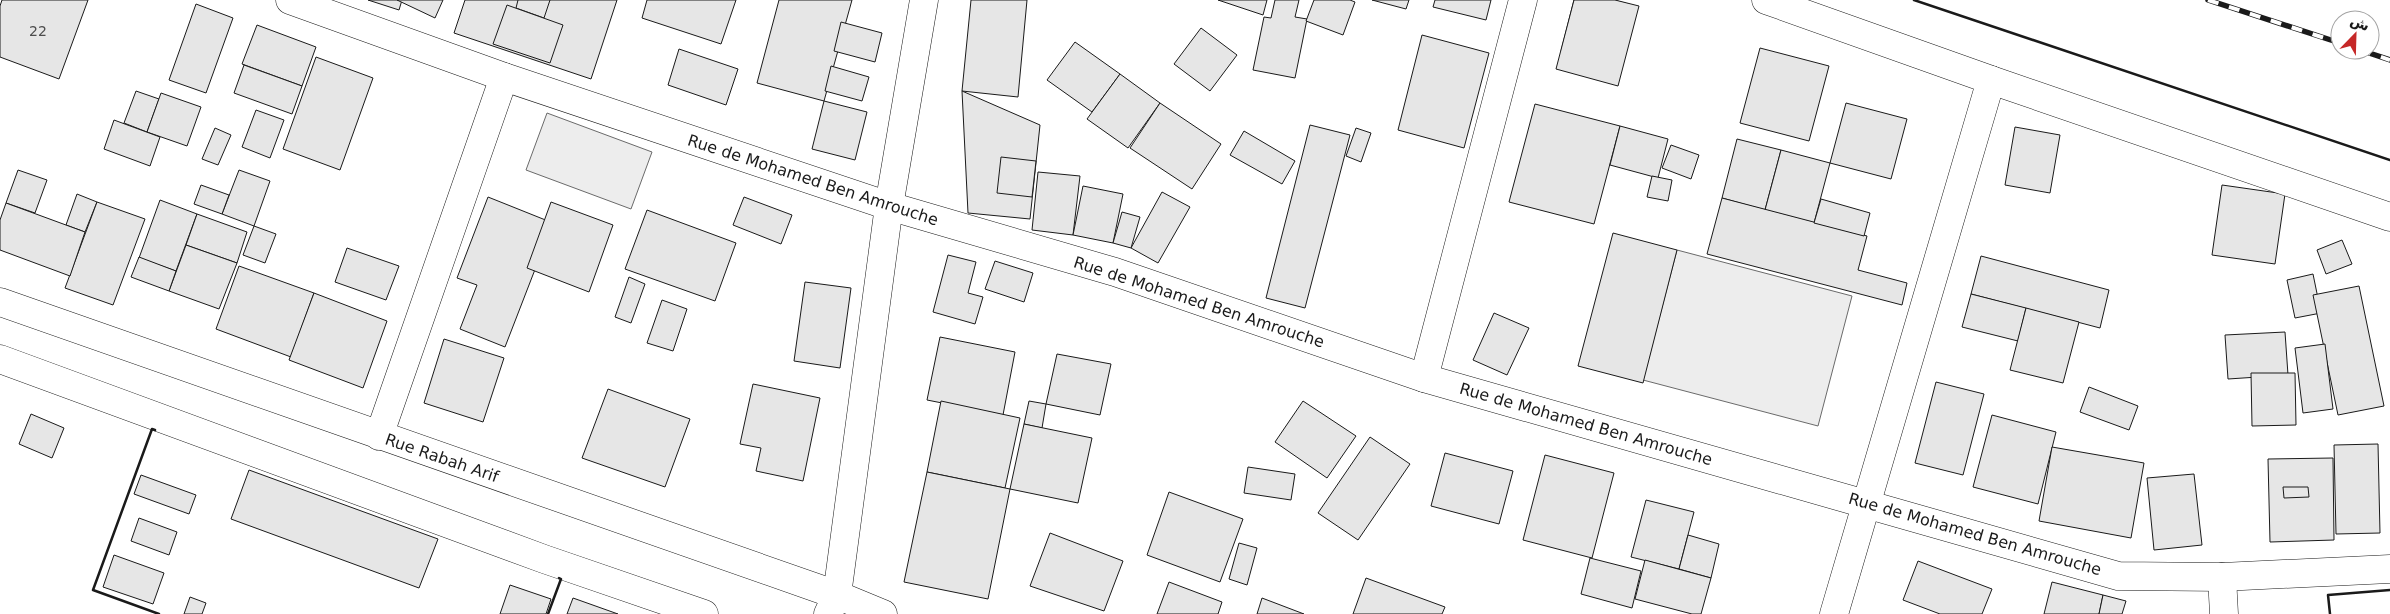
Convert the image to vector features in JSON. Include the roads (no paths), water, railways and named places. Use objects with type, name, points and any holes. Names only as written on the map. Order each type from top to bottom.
[{"type":"street","name":"Rue de Mohamed Ben Amrouche","points":[[290,0],[504,77],[889,206],[1115,272],[1424,378],[1868,503],[2118,576],[2222,577],[2390,569]]},
{"type":"street","points":[[833,605],[889,206],[924,0]]},
{"type":"street","points":[[1424,378],[1523,0]]},
{"type":"street","points":[[1766,0],[2390,218]]},
{"type":"street","points":[[379,436],[504,77]]},
{"type":"street","points":[[1834,614],[1991,80]]},
{"type":"street","name":"Rue Rabah Arif","points":[[0,302],[379,436],[833,605],[883,614]]},
{"type":"street","points":[[0,360],[544,559],[704,614]]},
{"type":"street","points":[[2222,577],[2224,614]]},
{"type":"railway","points":[[2208,0],[2330,40]]},
{"type":"railway","points":[[2380,57],[2390,60]]}]
